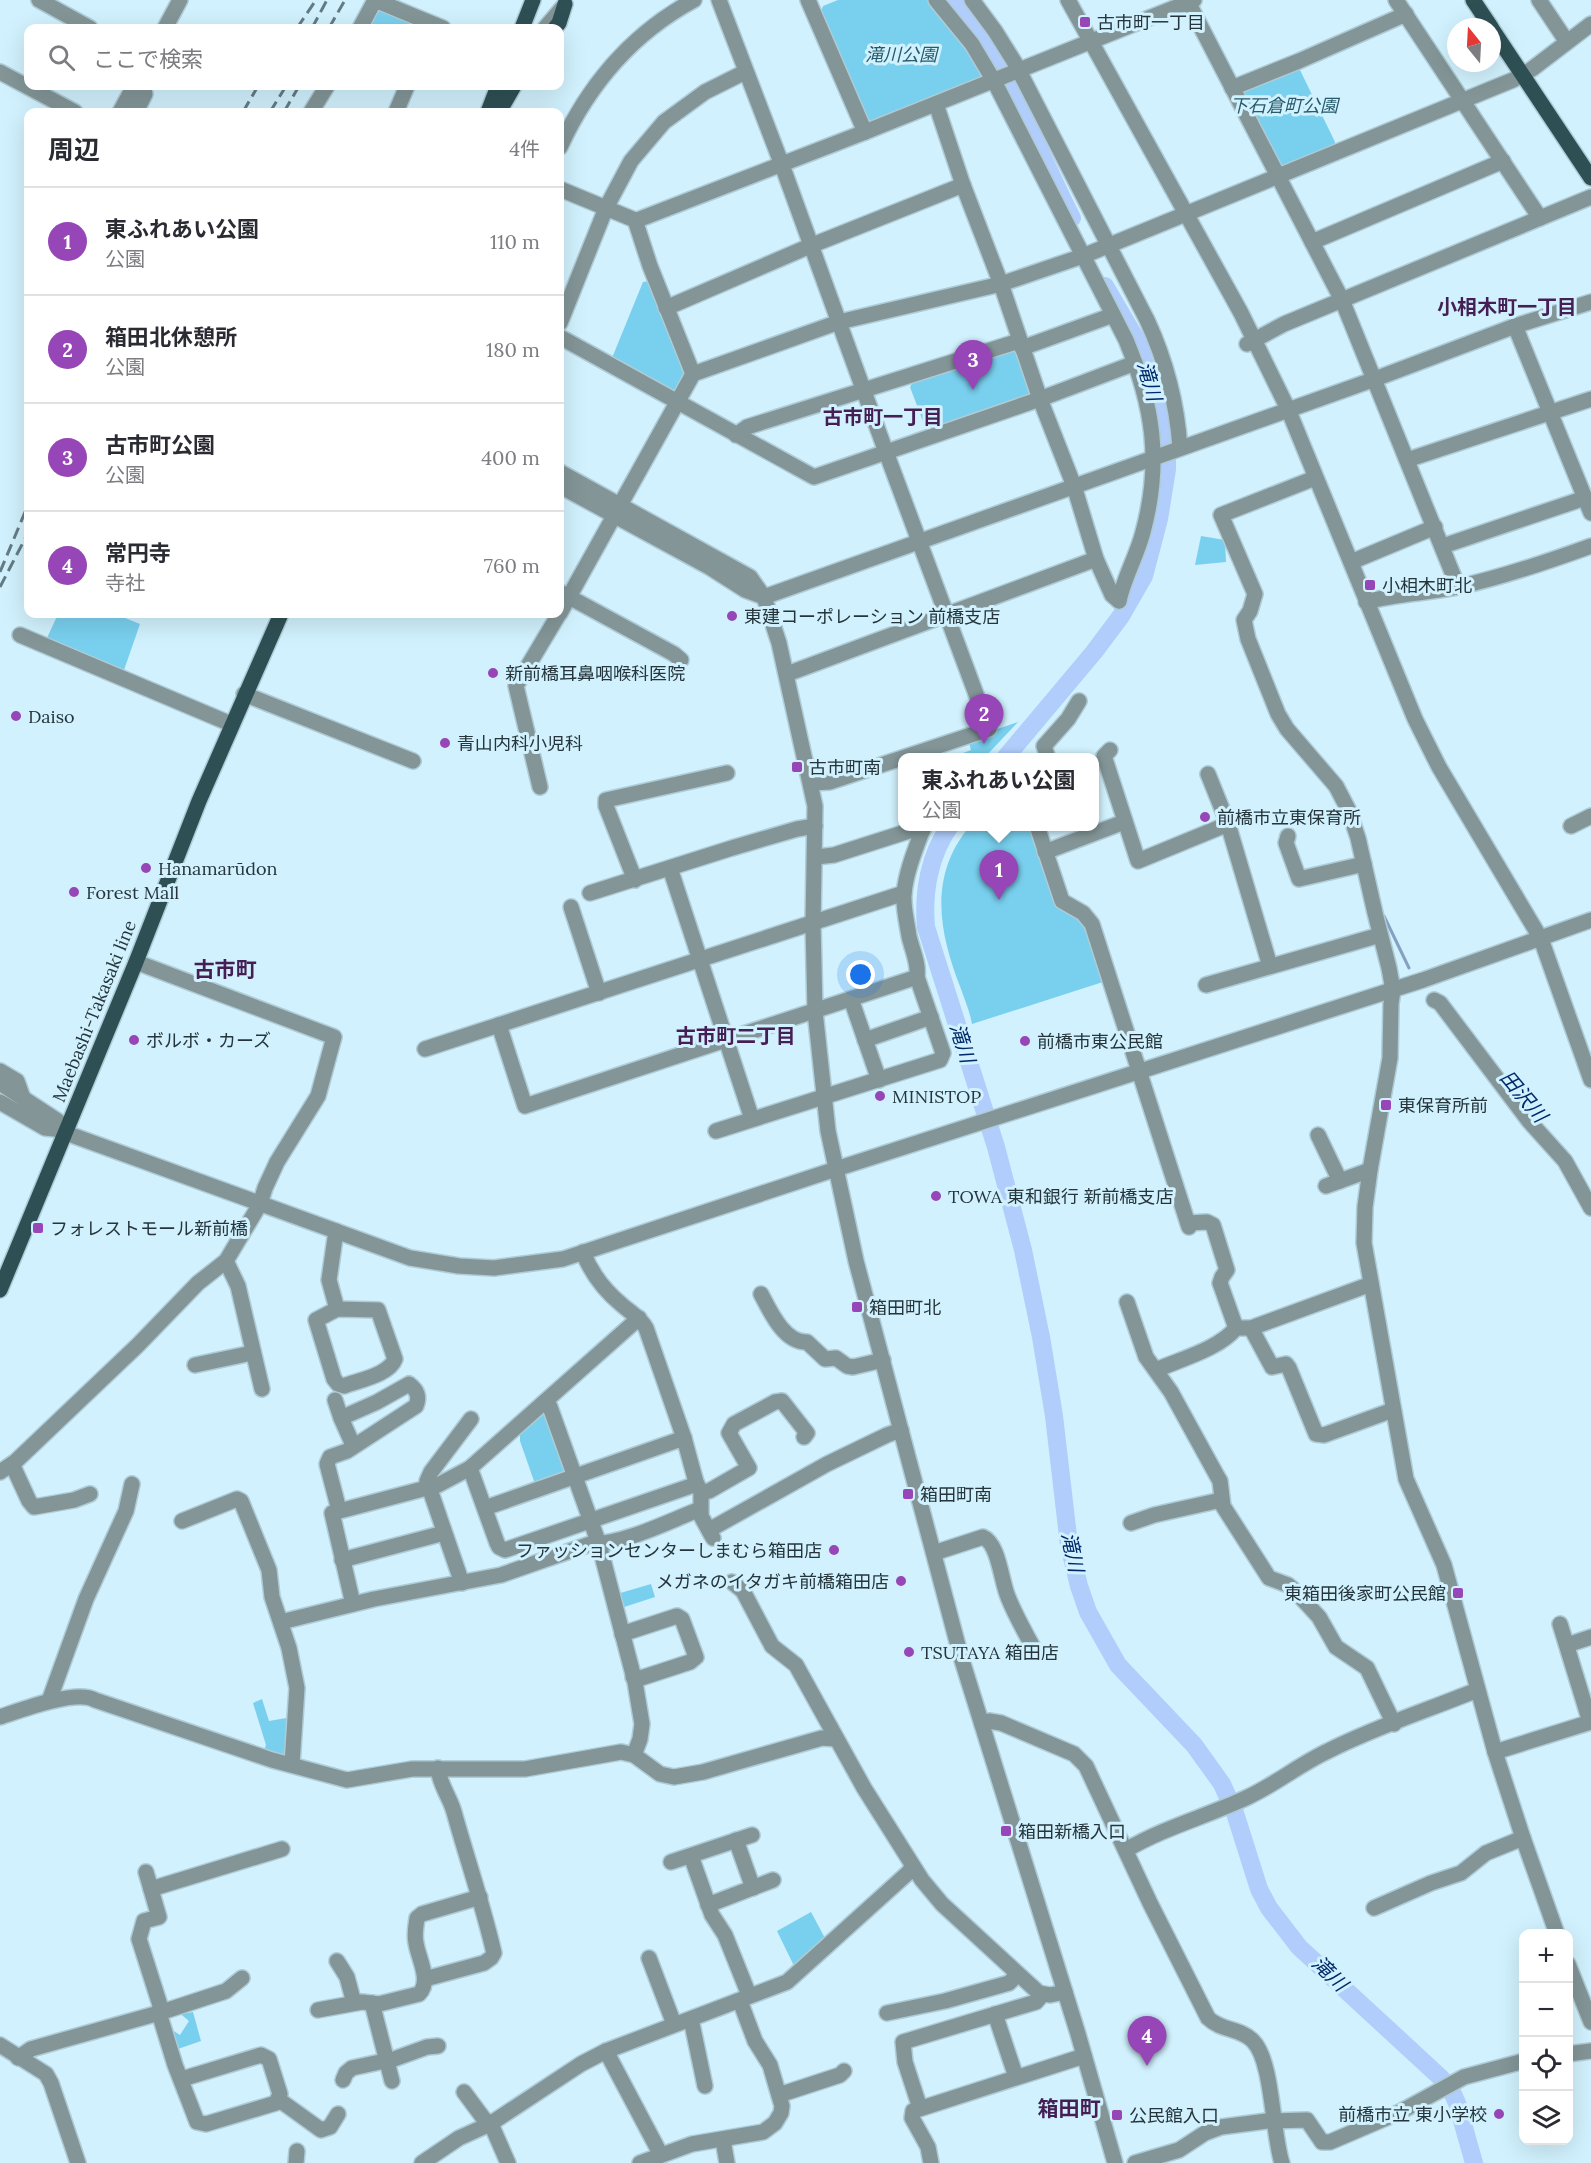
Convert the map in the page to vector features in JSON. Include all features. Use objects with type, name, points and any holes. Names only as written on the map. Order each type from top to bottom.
[{"type":"main road","points":[[524,24],[533,0]]},
{"type":"main road","points":[[1473,0],[1485,18]]},
{"type":"main road","points":[[558,24],[567,2]]},
{"type":"main road","points":[[1501,42],[1591,178]]},
{"type":"main road","points":[[490,108],[496,90]]},
{"type":"main road","points":[[501,108],[512,90]]},
{"type":"main road","name":"Maebashi-Takasaki line","points":[[0,1290],[136,962],[231,724],[279,618]]},
{"type":"street","points":[[39,0],[83,24]]},
{"type":"street","points":[[167,24],[180,0]]},
{"type":"street","points":[[362,24],[375,0],[429,24]]},
{"type":"street","points":[[564,139],[581,106],[607,70],[641,36],[676,10],[694,0]]},
{"type":"street","points":[[719,0],[989,729],[917,753]]},
{"type":"street","points":[[808,0],[865,132]]},
{"type":"street","points":[[936,0],[972,44],[994,81],[1126,339],[1135,363],[1148,411],[1156,457],[1144,530],[1134,562],[1121,589],[1119,601],[1112,595],[1096,559],[1074,486],[1020,344],[1001,284],[963,185],[936,104]]},
{"type":"street","points":[[972,0],[995,31],[1019,71],[1107,247],[1147,320],[1158,346],[1174,403],[1179,449]]},
{"type":"street","points":[[1058,0],[1087,43]]},
{"type":"street","points":[[1068,0],[1087,43],[1288,409],[1402,689],[1429,748],[1541,939],[1591,1080]]},
{"type":"street","points":[[1396,0],[1540,218]]},
{"type":"street","points":[[1539,0],[1567,42]]},
{"type":"street","points":[[564,191],[634,220],[647,217],[994,81],[1190,1],[1232,88],[1342,300],[1458,587]]},
{"type":"street","points":[[548,24],[567,2]]},
{"type":"street","points":[[1232,88],[1406,14]]},
{"type":"street","points":[[681,660],[674,654],[564,595],[617,511],[693,374],[839,322],[1001,284],[1084,256],[1523,75],[1591,24]]},
{"type":"street","points":[[0,72],[24,85]]},
{"type":"street","points":[[564,313],[606,208],[631,161],[664,122],[705,92],[745,72]]},
{"type":"street","points":[[34,90],[68,108]]},
{"type":"street","points":[[123,108],[132,90]]},
{"type":"street","points":[[138,108],[145,90]]},
{"type":"street","points":[[313,108],[325,90]]},
{"type":"street","points":[[398,108],[405,90]]},
{"type":"street","points":[[1312,242],[1503,161]]},
{"type":"street","points":[[666,308],[810,246],[963,185]]},
{"type":"street","points":[[1250,342],[1284,324],[1591,197]]},
{"type":"street","points":[[634,220],[693,374]]},
{"type":"street","points":[[764,597],[1375,379],[1515,326],[1591,302]]},
{"type":"street","points":[[736,435],[747,427],[863,390],[1113,315]]},
{"type":"street","points":[[1515,326],[1591,513]]},
{"type":"street","points":[[564,339],[814,477],[1040,399],[1135,363]]},
{"type":"street","points":[[1407,460],[1591,399]]},
{"type":"street","points":[[564,475],[617,511]]},
{"type":"street","points":[[1316,478],[1221,515],[1255,594],[1244,620],[1246,632],[1278,714],[1287,729],[1336,786],[1354,826],[1365,864],[1393,990],[1390,1004],[1390,1058],[1370,1170],[1364,1229],[1364,1244],[1393,1410],[1406,1479],[1444,1565],[1495,1752],[1555,1929]]},
{"type":"street","points":[[564,488],[744,573],[756,584],[764,597],[787,674],[815,806],[814,1011],[823,1098],[856,1261],[961,1657],[1065,1992],[1115,2163]]},
{"type":"street","points":[[1443,546],[1585,498]]},
{"type":"street","points":[[1351,562],[1435,527]]},
{"type":"street","points":[[1366,602],[1390,596],[1406,596],[1458,587],[1520,571],[1591,546]]},
{"type":"street","points":[[787,674],[1096,559]]},
{"type":"street","points":[[540,787],[516,686],[556,618]]},
{"type":"street","points":[[20,635],[231,724]]},
{"type":"street","points":[[244,694],[413,761]]},
{"type":"street","points":[[1046,753],[1044,746],[1068,719],[1079,701]]},
{"type":"street","points":[[1110,750],[1104,756],[1138,861],[1228,824]]},
{"type":"street","points":[[811,783],[830,782],[898,759]]},
{"type":"street","points":[[634,880],[606,806],[606,800],[727,773]]},
{"type":"street","points":[[1208,774],[1228,824],[1270,966]]},
{"type":"street","points":[[1570,826],[1591,816]]},
{"type":"street","points":[[1099,827],[1124,822]]},
{"type":"street","points":[[590,893],[764,838],[815,826]]},
{"type":"street","points":[[816,857],[834,855],[909,831]]},
{"type":"street","points":[[716,1131],[940,1060],[943,1053],[917,977],[918,969],[909,938],[904,893],[922,831]]},
{"type":"street","points":[[1039,831],[1062,901],[1083,913],[1092,924],[1189,1225],[1207,1222],[1213,1225],[1227,1270],[1221,1277],[1220,1283],[1243,1328],[1272,1367],[1286,1364],[1289,1368],[1316,1434],[1324,1435],[1393,1410]]},
{"type":"street","points":[[1045,852],[1072,833]]},
{"type":"street","points":[[1288,837],[1286,843],[1299,879],[1365,864]]},
{"type":"street","points":[[670,868],[752,1119]]},
{"type":"street","points":[[425,1049],[904,893]]},
{"type":"street","points":[[571,907],[599,993]]},
{"type":"street","points":[[0,1071],[17,1081],[8,1101],[45,1128],[65,1133],[410,1258],[459,1266],[512,1267],[563,1259],[1393,990],[1591,920]]},
{"type":"street","points":[[1206,985],[1380,935]]},
{"type":"street","points":[[90,1494],[74,1500],[34,1507],[6,1468],[138,1346],[198,1283],[226,1261],[260,1204],[277,1162],[318,1096],[334,1037],[136,962]]},
{"type":"street","points":[[499,1025],[525,1106],[917,977]]},
{"type":"street","points":[[851,999],[879,1080]]},
{"type":"street","points":[[1434,1000],[1440,1003],[1529,1121],[1564,1161],[1591,1208]]},
{"type":"street","points":[[865,1040],[931,1017]]},
{"type":"street","points":[[1318,1135],[1333,1183],[1370,1170]]},
{"type":"street","points":[[336,1231],[329,1281],[338,1309]]},
{"type":"street","points":[[583,1252],[594,1275],[622,1306],[639,1318],[646,1328],[699,1487],[701,1516],[711,1534],[827,1464],[901,1430]]},
{"type":"street","points":[[226,1261],[238,1287],[262,1389]]},
{"type":"street","points":[[1156,1370],[1217,1344],[1243,1328],[1371,1284]]},
{"type":"street","points":[[761,1294],[776,1320],[793,1338],[800,1342],[807,1342],[825,1359],[836,1358],[847,1366],[853,1367],[883,1360]]},
{"type":"street","points":[[1128,1302],[1141,1348],[1216,1474],[1220,1485],[1221,1500],[1228,1516],[1269,1578],[1288,1585],[1295,1591],[1319,1617],[1336,1647],[1367,1668],[1394,1724]]},
{"type":"street","points":[[338,1309],[378,1310],[394,1359],[392,1366],[344,1386],[338,1384],[334,1379],[316,1320],[338,1309]]},
{"type":"street","points":[[353,1604],[331,1516],[334,1512],[428,1488],[446,1482],[470,1468],[639,1318]]},
{"type":"street","points":[[195,1365],[252,1353]]},
{"type":"street","points":[[339,1510],[327,1464],[330,1457],[347,1450],[416,1406],[419,1399],[417,1392],[409,1384],[341,1418]]},
{"type":"street","points":[[335,1400],[353,1445]]},
{"type":"street","points":[[546,1401],[599,1544],[633,1677],[642,1724],[640,1739],[634,1755]]},
{"type":"street","points":[[470,1468],[497,1543],[499,1547],[506,1550],[691,1486],[709,1491],[749,1468],[729,1433],[734,1424],[775,1402],[782,1401],[807,1433],[804,1437]]},
{"type":"street","points":[[462,1583],[427,1481],[431,1472],[471,1419]]},
{"type":"street","points":[[484,1508],[684,1438]]},
{"type":"street","points":[[49,1701],[86,1599],[126,1511],[132,1484]]},
{"type":"street","points":[[182,1521],[240,1499],[267,1563],[272,1597],[289,1648],[297,1688],[292,1764]]},
{"type":"street","points":[[1131,1524],[1154,1515],[1221,1500]]},
{"type":"street","points":[[281,1623],[353,1604],[510,1572],[590,1544],[632,1536],[700,1509]]},
{"type":"street","points":[[342,1560],[444,1533]]},
{"type":"street","points":[[934,1553],[983,1538],[987,1539],[998,1559],[1008,1598],[1034,1649]]},
{"type":"street","points":[[732,1582],[742,1591],[772,1646],[796,1665],[885,1824],[912,1866],[942,1904],[1042,1995]]},
{"type":"street","points":[[622,1634],[677,1616],[682,1619],[696,1657],[690,1662],[641,1678],[633,1677]]},
{"type":"street","points":[[1495,1752],[1591,1722],[1560,1624]]},
{"type":"street","points":[[1566,1645],[1591,1637]]},
{"type":"street","points":[[1126,1850],[1167,1828],[1243,1799],[1285,1778],[1327,1751],[1477,1690]]},
{"type":"street","points":[[0,1717],[49,1701],[87,1696],[272,1760],[347,1780],[357,1780],[399,1770],[438,1768],[519,1770],[621,1752],[634,1755],[660,1774],[674,1777],[704,1772],[822,1737],[837,1739]]},
{"type":"street","points":[[982,1724],[989,1721],[1001,1723],[1079,1757],[1086,1766],[1126,1850],[1129,1861],[1208,2018],[1216,2025],[1243,2033],[1251,2038],[1260,2050],[1274,2122],[1275,2139],[1282,2163]]},
{"type":"street","points":[[425,1979],[484,1963],[493,1956],[480,1897],[438,1768]]},
{"type":"street","points":[[671,1862],[752,1835]]},
{"type":"street","points":[[1374,1908],[1431,1883],[1461,1873],[1486,1853],[1523,1838]]},
{"type":"street","points":[[736,1840],[753,1888]]},
{"type":"street","points":[[151,1889],[282,1849]]},
{"type":"street","points":[[640,2163],[692,2144],[723,2140],[769,2129],[781,2113],[779,2095],[770,2066],[755,2041],[745,1998],[725,1935],[712,1915],[691,1856]]},
{"type":"street","points":[[422,2163],[459,2139],[490,2124],[581,2064],[606,2051],[787,1982],[909,1872],[912,1866]]},
{"type":"street","points":[[146,1872],[159,1917],[144,1921],[139,1939],[160,2005],[159,2013],[175,2065],[197,2122],[206,2124],[276,2103],[280,2094],[269,2059],[261,2055],[182,2079]]},
{"type":"street","points":[[708,1905],[773,1880]]},
{"type":"street","points":[[318,2010],[354,2003],[380,2004],[419,1994],[423,1990],[425,1979],[415,1941],[417,1918],[422,1914],[480,1897]]},
{"type":"street","points":[[649,1958],[674,2024]]},
{"type":"street","points":[[337,1961],[347,1977],[354,2003]]},
{"type":"street","points":[[887,2013],[945,2001],[1009,1983],[1018,1974]]},
{"type":"street","points":[[1573,1975],[1591,2022]]},
{"type":"street","points":[[18,2058],[31,2049],[159,2013],[226,1991],[242,1978]]},
{"type":"street","points":[[920,2108],[905,2062],[903,2042],[1036,2002],[1042,1995],[1065,1992]]},
{"type":"street","points":[[372,2003],[392,2081]]},
{"type":"street","points":[[995,2014],[1016,2077]]},
{"type":"street","points":[[691,2019],[705,2086]]},
{"type":"street","points":[[0,2045],[46,2074],[78,2163]]},
{"type":"street","points":[[343,2080],[352,2068],[438,2046]]},
{"type":"street","points":[[606,2051],[661,2155]]},
{"type":"street","points":[[1573,2053],[1591,2051]]},
{"type":"street","points":[[931,2163],[928,2147],[911,2115],[913,2111],[1084,2056]]},
{"type":"street","points":[[1135,2163],[1179,2150],[1205,2133],[1221,2127],[1267,2121],[1307,2120],[1322,2142],[1326,2144],[1400,2112],[1473,2073],[1519,2062]]},
{"type":"street","points":[[779,2095],[844,2071]]},
{"type":"street","points":[[464,2092],[490,2124],[508,2163]]},
{"type":"street","points":[[278,2099],[321,2130],[330,2127],[338,2114]]},
{"type":"street","points":[[723,2140],[727,2163]]},
{"type":"green space","name":"滝川公園","points":[[838,0],[932,0],[953,24],[986,77],[870,123],[821,12],[823,6]]},
{"type":"green space","points":[[377,8],[412,24],[366,24]]},
{"type":"green space","name":"下石倉町公園","points":[[1294,68],[1300,70],[1335,142],[1334,146],[1286,166],[1281,165],[1243,93],[1245,88]]},
{"type":"green space","points":[[649,281],[684,370],[684,375],[674,391],[669,393],[612,358],[643,282]]},
{"type":"green space","points":[[1015,350],[1020,352],[1033,398],[927,432],[910,387],[913,382]]},
{"type":"green space","points":[[1201,536],[1225,540],[1226,562],[1195,565]]},
{"type":"green space","points":[[56,618],[125,618],[140,624],[124,670],[47,638]]},
{"type":"green space","points":[[1018,722],[989,753],[963,753],[971,750],[968,739]]},
{"type":"green space","points":[[966,831],[1033,831],[1055,897],[1081,917],[1106,981],[972,1024],[947,947],[941,906],[947,866]]},
{"type":"green space","points":[[545,1413],[569,1471],[535,1484],[520,1441],[520,1433]]},
{"type":"green space","points":[[651,1584],[655,1597],[621,1608],[617,1594]]},
{"type":"green space","points":[[262,1699],[269,1721],[292,1717],[288,1759],[263,1753],[266,1745],[253,1703]]},
{"type":"green space","points":[[811,1912],[826,1940],[796,1970],[777,1931]]},
{"type":"green space","points":[[185,2008],[188,2013],[193,2012],[201,2041],[175,2050],[169,2028],[180,2035],[189,2021],[177,2011]]},
{"type":"waterway","name":"滝川","points":[[956,0],[1006,79],[1072,218]]},
{"type":"waterway","name":"滝川","points":[[1009,753],[1094,652],[1121,616],[1144,576],[1159,519],[1167,469],[1167,439],[1139,344],[1105,286]]},
{"type":"waterway","name":"滝川","points":[[947,831],[937,849],[929,875],[926,927],[996,1147],[1023,1250],[1054,1416],[1069,1545],[1088,1612],[1118,1665],[1194,1745],[1222,1784],[1235,1813],[1259,1889],[1269,1908],[1299,1947],[1441,2078],[1452,2092],[1474,2163]]},
{"type":"waterway","name":"田沢川","points":[[1384,916],[1409,968]]},
{"type":"railway","points":[[300,24],[316,0]]},
{"type":"railway","points":[[314,24],[327,0]]},
{"type":"railway","points":[[331,24],[345,0]]},
{"type":"railway","points":[[245,108],[256,90]]},
{"type":"railway","points":[[272,108],[284,90]]},
{"type":"railway","points":[[286,108],[297,90]]},
{"type":"railway","points":[[0,572],[24,515]]},
{"type":"railway","points":[[0,587],[24,541]]},
{"type":"place","name":"古市町一丁目","points":[[1085,22]]},
{"type":"place","name":"古市町公園","points":[[973,390]]},
{"type":"place","name":"小相木町北","points":[[1370,585]]},
{"type":"place","name":"東建コーポレーション 前橋支店","points":[[732,616]]},
{"type":"place","name":"新前橋耳鼻咽喉科医院","points":[[493,673]]},
{"type":"place","name":"Daiso","points":[[16,716]]},
{"type":"place","name":"青山内科小児科","points":[[445,743]]},
{"type":"place","name":"箱田北休憩所","points":[[984,744]]},
{"type":"place","name":"古市町南","points":[[797,767]]},
{"type":"place","name":"前橋市立東保育所","points":[[1205,817]]},
{"type":"place","name":"Hanamarūdon","points":[[146,868]]},
{"type":"place","name":"Forest Mall","points":[[74,892]]},
{"type":"place","name":"東ふれあい公園","points":[[999,900]]},
{"type":"place","name":"ボルボ・カーズ","points":[[134,1040]]},
{"type":"place","name":"前橋市東公民館","points":[[1025,1041]]},
{"type":"place","name":"MINISTOP","points":[[880,1096]]},
{"type":"place","name":"東保育所前","points":[[1386,1105]]},
{"type":"place","name":"TOWA 東和銀行 新前橋支店","points":[[936,1196]]},
{"type":"place","name":"フォレストモール新前橋","points":[[38,1228]]},
{"type":"place","name":"箱田町北","points":[[857,1307]]},
{"type":"place","name":"箱田町南","points":[[908,1494]]},
{"type":"place","name":"ファッションセンターしまむら箱田店","points":[[834,1550]]},
{"type":"place","name":"メガネのイタガキ前橋箱田店","points":[[901,1581]]},
{"type":"place","name":"東箱田後家町公民館","points":[[1458,1593]]},
{"type":"place","name":"TSUTAYA 箱田店","points":[[909,1652]]},
{"type":"place","name":"箱田新橋入口","points":[[1006,1831]]},
{"type":"place","name":"常円寺","points":[[1147,2066]]},
{"type":"place","name":"前橋市立 東小学校","points":[[1499,2114]]},
{"type":"place","name":"公民館入口","points":[[1117,2115]]},
{"type":"district","name":"小相木町一丁目","points":[[1507,306]]},
{"type":"district","name":"古市町一丁目","points":[[883,416]]},
{"type":"district","name":"古市町","points":[[225,969]]},
{"type":"district","name":"古市町二丁目","points":[[736,1035]]},
{"type":"district","name":"箱田町","points":[[1069,2108]]}]
